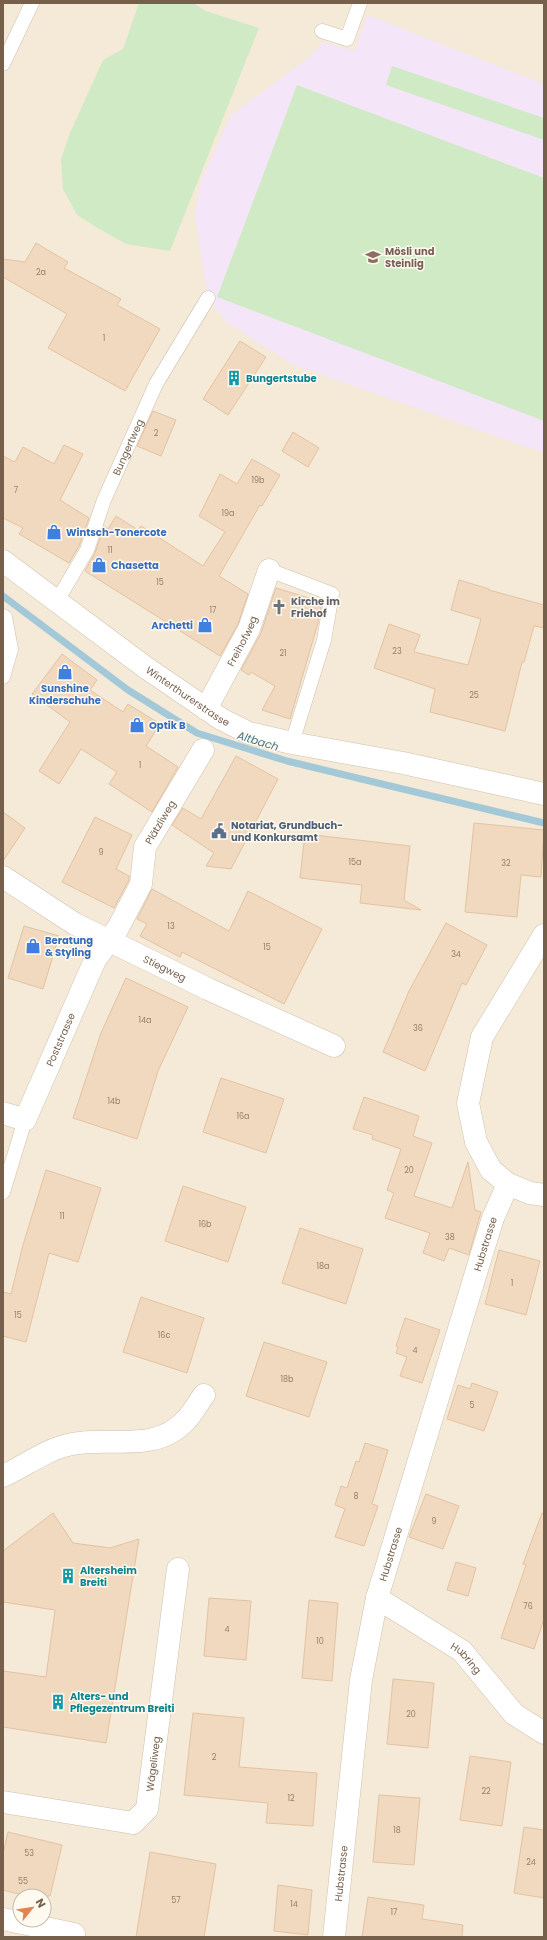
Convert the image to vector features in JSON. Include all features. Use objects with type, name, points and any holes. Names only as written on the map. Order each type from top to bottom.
[{"type":"street","name":"Winterthurerstrasse","points":[[3,560],[206,709],[221,719],[249,733],[292,743],[403,762],[544,794]]},
{"type":"street","name":"Freihofweg","points":[[206,709],[249,629],[269,570]]},
{"type":"street","name":"Plätzliweg","points":[[108,941],[118,928],[141,884],[145,847],[203,750]]},
{"type":"street","name":"Stiegweg","points":[[3,876],[75,924],[108,941],[334,1046]]},
{"type":"street","points":[[544,935],[482,1037],[468,1103],[476,1142],[491,1170],[508,1184],[530,1193],[544,1195]]},
{"type":"street","name":"Poststrasse","points":[[25,1120],[95,960],[108,941]]},
{"type":"street","points":[[3,1113],[25,1120]]},
{"type":"street","name":"Hubstrasse","points":[[334,1937],[361,1680],[377,1598],[493,1218],[508,1184]]},
{"type":"street","points":[[3,1476],[49,1450],[73,1443],[139,1442],[167,1435],[186,1420],[204,1395]]},
{"type":"street","name":"Wägeliweg","points":[[3,1802],[133,1823],[147,1809],[178,1569]]},
{"type":"street","name":"Hubring","points":[[377,1598],[462,1651],[514,1714],[544,1733]]},
{"type":"street","points":[[3,1919],[74,1934]]},
{"type":"lane","points":[[3,64],[32,3]]},
{"type":"lane","points":[[322,31],[348,39],[360,3]]},
{"type":"lane","name":"Bungertweg","points":[[57,601],[87,550],[104,500],[156,384],[208,298]]},
{"type":"lane","points":[[269,570],[332,594],[324,640],[292,743]]},
{"type":"lane","points":[[3,678],[11,649],[4,617]]},
{"type":"lane","points":[[3,1192],[25,1120]]},
{"type":"shaded area","points":[[3,3],[544,3],[544,1937],[3,1937]]},
{"type":"shaded area","name":"Mösli und Steinlig","points":[[367,15],[544,84],[544,453],[294,365],[225,321],[208,298],[195,216],[201,181],[231,115],[311,56],[323,42],[355,51]]},
{"type":"green space","points":[[139,3],[193,3],[206,11],[259,28],[170,251],[126,244],[101,230],[77,215],[63,189],[61,159],[70,133],[103,60],[123,49]]},
{"type":"green space","points":[[392,66],[544,118],[544,140],[386,85]]},
{"type":"green space","name":"Mösli und Steinlig","points":[[297,85],[544,178],[544,421],[217,297]]},
{"type":"building","points":[[36,243],[68,262],[64,268],[121,299],[117,305],[160,329],[125,391],[48,348],[67,314],[3,277],[3,259],[25,262]]},
{"type":"building","name":"Bungertstube","points":[[240,341],[266,357],[228,415],[203,399]]},
{"type":"building","points":[[153,411],[176,420],[161,456],[137,446]]},
{"type":"building","points":[[293,432],[319,448],[308,467],[282,451]]},
{"type":"building","points":[[64,445],[83,454],[60,500],[89,518],[79,546],[69,563],[19,534],[23,528],[3,518],[3,456],[15,462],[23,447],[54,464]]},
{"type":"building","points":[[252,459],[280,475],[262,506],[260,505],[219,576],[248,594],[238,624],[220,656],[85,571],[95,553],[104,526],[108,529],[116,516],[138,530],[141,526],[203,566],[225,532],[199,516],[220,474],[237,484]]},
{"type":"building","points":[[459,580],[544,605],[544,628],[534,626],[524,662],[522,662],[505,731],[430,712],[435,689],[374,668],[389,624],[420,635],[414,652],[468,665],[481,619],[451,610]]},
{"type":"building","points":[[276,588],[322,602],[318,623],[290,719],[262,710],[275,686],[251,672],[249,675],[241,670],[261,633]]},
{"type":"building","points":[[62,654],[97,680],[90,690],[123,712],[128,704],[160,724],[146,746],[178,767],[152,812],[109,784],[117,772],[81,749],[59,784],[39,771],[70,722],[32,694]]},
{"type":"building","points":[[236,756],[278,779],[231,869],[206,866],[214,853],[172,825],[183,808],[201,819]]},
{"type":"building","points":[[3,812],[25,828],[3,861]]},
{"type":"building","points":[[95,817],[132,835],[116,869],[129,876],[129,880],[114,908],[62,882]]},
{"type":"building","points":[[474,823],[544,830],[541,877],[521,875],[517,917],[465,912]]},
{"type":"building","points":[[305,834],[410,846],[404,900],[421,910],[360,903],[362,885],[300,878]]},
{"type":"building","points":[[152,889],[229,931],[248,891],[322,929],[284,1004],[182,952],[180,957],[140,936],[147,924],[137,919]]},
{"type":"building","points":[[446,923],[487,945],[466,985],[462,983],[425,1071],[383,1052],[409,991]]},
{"type":"building","points":[[24,926],[59,936],[43,989],[8,978]]},
{"type":"building","points":[[126,978],[188,1007],[158,1071],[137,1139],[73,1118],[101,1033]]},
{"type":"building","points":[[221,1078],[284,1099],[266,1153],[203,1132]]},
{"type":"building","points":[[364,1097],[419,1116],[413,1136],[432,1143],[414,1196],[452,1208],[468,1162],[475,1210],[481,1212],[469,1255],[449,1248],[444,1261],[423,1253],[430,1233],[385,1218],[394,1193],[387,1190],[401,1149],[372,1139],[373,1135],[353,1129]]},
{"type":"building","points":[[46,1170],[101,1188],[78,1262],[49,1253],[26,1342],[3,1336],[3,1292],[11,1294],[23,1245]]},
{"type":"building","points":[[183,1186],[246,1207],[228,1262],[165,1241]]},
{"type":"building","points":[[300,1228],[363,1249],[346,1304],[282,1283]]},
{"type":"building","points":[[499,1250],[540,1261],[526,1315],[485,1304]]},
{"type":"building","points":[[141,1297],[204,1318],[187,1373],[123,1352]]},
{"type":"building","points":[[405,1318],[440,1330],[422,1383],[400,1376],[407,1357],[396,1353],[398,1347],[396,1346]]},
{"type":"building","points":[[264,1342],[327,1362],[309,1417],[246,1396]]},
{"type":"building","points":[[472,1383],[498,1392],[484,1431],[447,1419],[458,1385],[470,1389]]},
{"type":"building","points":[[365,1443],[388,1450],[372,1504],[378,1506],[364,1546],[335,1537],[345,1509],[335,1505],[341,1486],[347,1488],[356,1461],[359,1462]]},
{"type":"building","points":[[426,1494],[459,1506],[443,1549],[409,1537]]},
{"type":"building","points":[[53,1513],[73,1543],[110,1548],[139,1539],[106,1743],[3,1727],[3,1671],[46,1677],[55,1610],[3,1602],[3,1551]]},
{"type":"building","points":[[542,1513],[544,1514],[544,1619],[534,1649],[501,1638],[526,1565],[523,1564]]},
{"type":"building","points":[[456,1562],[476,1568],[468,1596],[447,1590]]},
{"type":"building","points":[[209,1598],[251,1601],[246,1660],[204,1656]]},
{"type":"building","points":[[309,1600],[338,1603],[332,1681],[302,1678]]},
{"type":"building","points":[[393,1679],[434,1683],[428,1748],[387,1744]]},
{"type":"building","points":[[193,1713],[244,1718],[239,1767],[317,1773],[313,1826],[266,1823],[268,1803],[184,1795]]},
{"type":"building","points":[[470,1756],[511,1762],[502,1826],[460,1820]]},
{"type":"building","points":[[379,1795],[420,1798],[414,1865],[373,1862]]},
{"type":"building","points":[[524,1827],[544,1830],[544,1898],[514,1893]]},
{"type":"building","points":[[8,1832],[62,1845],[52,1888],[12,1888],[12,1892],[3,1890],[3,1854]]},
{"type":"building","points":[[150,1852],[216,1864],[204,1937],[136,1937]]},
{"type":"building","points":[[278,1885],[312,1890],[308,1935],[274,1931]]},
{"type":"building","points":[[368,1897],[424,1905],[422,1919],[463,1925],[462,1937],[362,1937]]},
{"type":"waterway","name":"Altbach","points":[[3,596],[128,690],[197,733],[287,761],[544,823]]},
{"type":"place","name":"Mösli und Steinlig","points":[[373,257]]},
{"type":"place","name":"Bungertstube","points":[[234,378]]},
{"type":"place","name":"Wintsch-Tonercote","points":[[54,532]]},
{"type":"place","name":"Chasetta","points":[[99,565]]},
{"type":"place","name":"Kirche im Friehof","points":[[279,607]]},
{"type":"place","name":"Archetti","points":[[205,625]]},
{"type":"place","name":"Sunshine Kinderschuhe","points":[[65,672]]},
{"type":"place","name":"Optik B","points":[[137,725]]},
{"type":"place","name":"Notariat, Grundbuch- und Konkursamt","points":[[219,831]]},
{"type":"place","name":"Beratung & Styling","points":[[33,946]]},
{"type":"place","name":"Altersheim Breiti","points":[[68,1576]]},
{"type":"place","name":"Alters- und Pflegezentrum Breiti","points":[[58,1702]]}]
